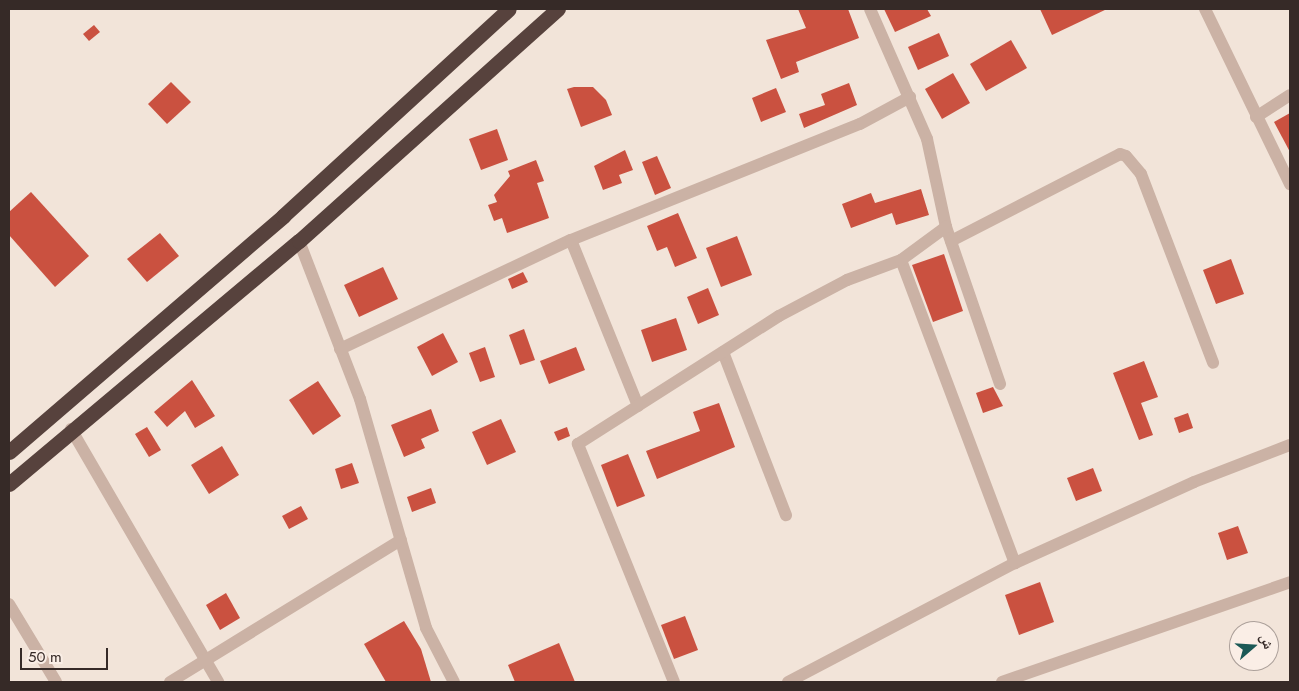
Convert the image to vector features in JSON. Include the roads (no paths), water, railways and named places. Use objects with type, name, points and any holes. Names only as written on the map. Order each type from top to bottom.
[{"type":"highway","points":[[9,452],[283,216],[509,9]]},
{"type":"highway","points":[[9,484],[71,429],[299,241],[558,9]]},
{"type":"street","points":[[870,9],[927,139],[946,227],[1000,384]]},
{"type":"street","points":[[1205,9],[1256,118],[1290,184]]},
{"type":"street","points":[[1256,118],[1290,95]]},
{"type":"street","points":[[340,349],[571,240],[860,124],[910,97]]},
{"type":"street","points":[[951,241],[1120,154],[1126,156],[1141,174],[1213,363]]},
{"type":"street","points":[[674,682],[578,444],[723,352],[846,280],[901,260],[946,227]]},
{"type":"street","points":[[571,240],[638,406]]},
{"type":"street","points":[[299,241],[360,398],[426,628],[454,682]]},
{"type":"street","points":[[901,260],[1015,564]]},
{"type":"street","points":[[723,352],[786,515]]},
{"type":"street","points":[[71,429],[218,682]]},
{"type":"street","points":[[788,682],[1015,564],[1194,482],[1290,445]]},
{"type":"street","points":[[170,682],[206,662],[401,540]]},
{"type":"street","points":[[1002,682],[1290,582]]},
{"type":"street","points":[[9,604],[56,682]]}]
